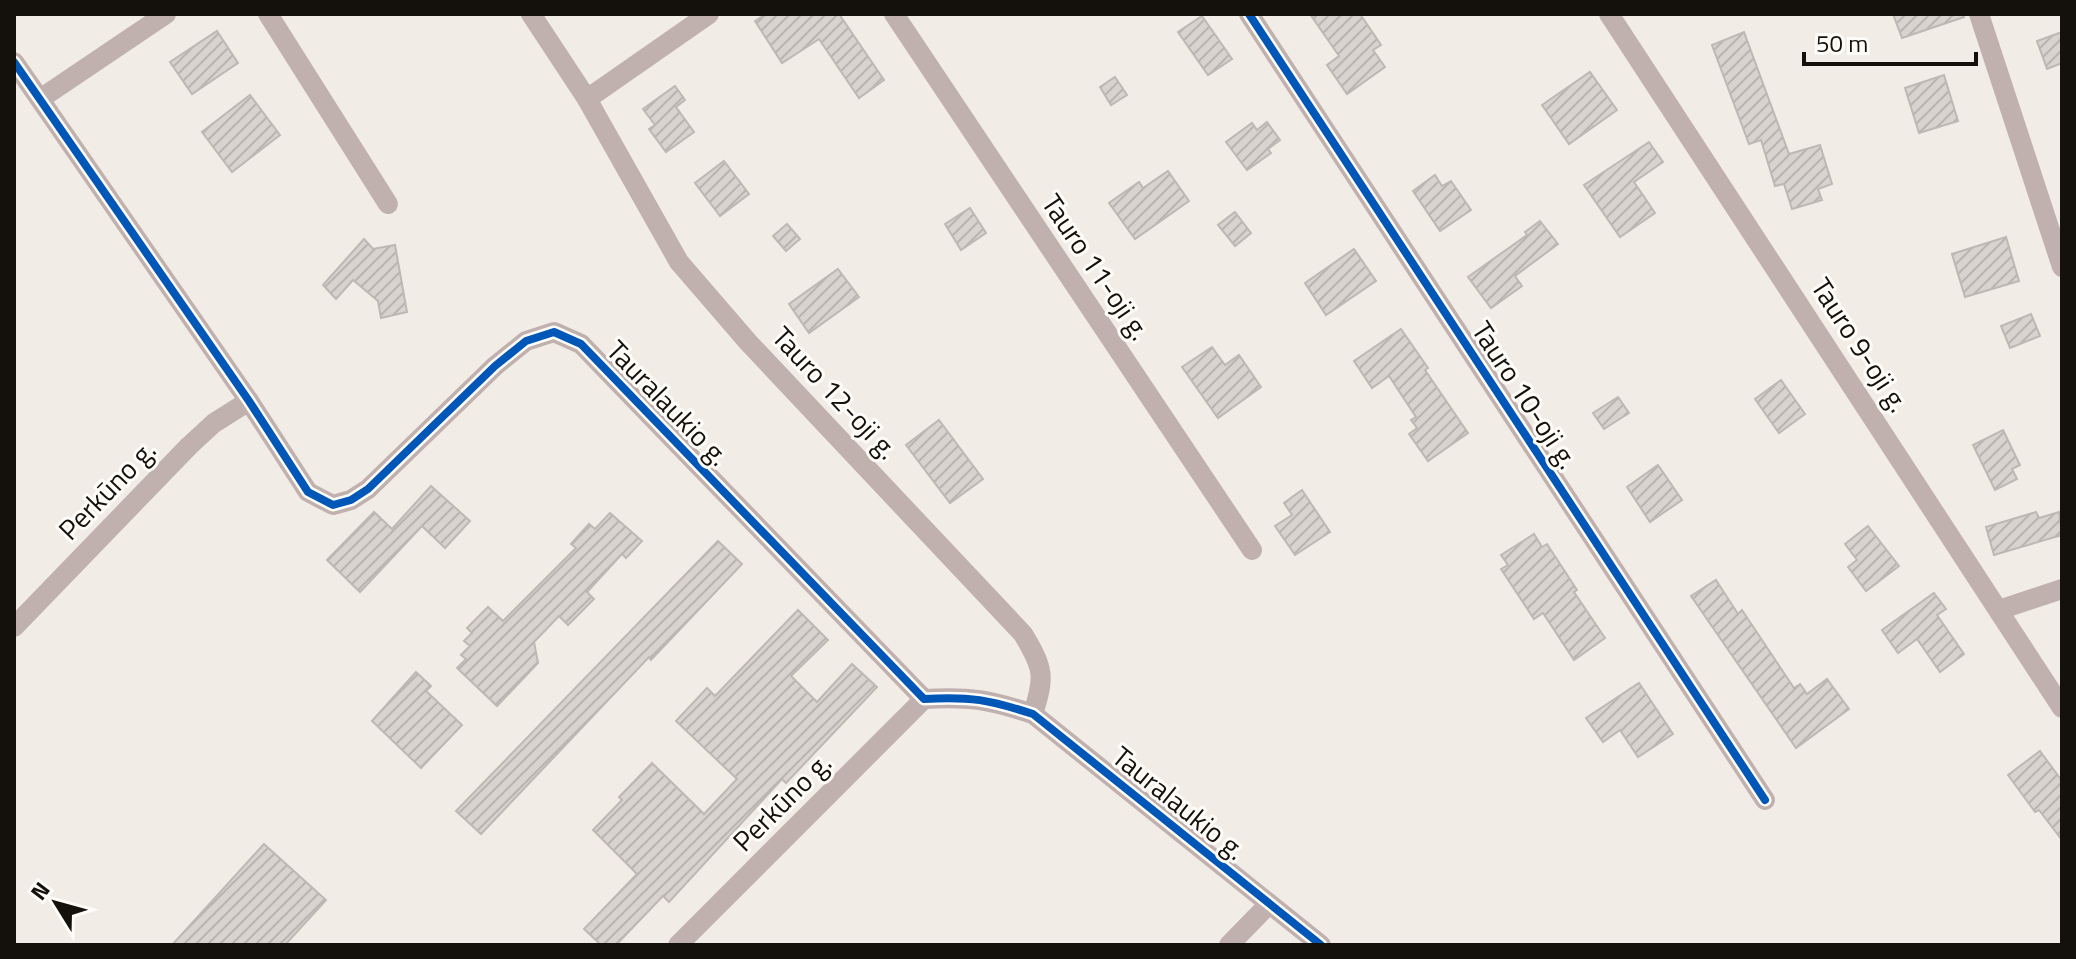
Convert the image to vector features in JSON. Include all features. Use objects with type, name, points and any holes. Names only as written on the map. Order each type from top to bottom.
[{"type":"street","points":[[40,99],[166,14]]},
{"type":"street","points":[[268,14],[388,204]]},
{"type":"street","name":"Tauro 12-oji g.","points":[[531,14],[587,99],[679,262],[748,342],[1023,634],[1038,659],[1043,683],[1033,714]]},
{"type":"street","points":[[587,99],[709,14]]},
{"type":"street","name":"Tauro 11-oji g.","points":[[894,14],[1252,550]]},
{"type":"street","name":"Tauro 10-oji g.","points":[[1249,14],[1765,800]]},
{"type":"street","name":"Tauro 9-oji g.","points":[[1609,14],[2062,708]]},
{"type":"street","points":[[1979,14],[2062,267]]},
{"type":"street","name":"Tauralaukio g.","points":[[14,62],[249,401],[308,492],[333,505],[351,500],[368,489],[495,366],[526,341],[554,332],[581,344],[924,699],[965,697],[995,701],[1033,714],[1321,945]]},
{"type":"street","name":"Perkūno g.","points":[[14,627],[189,446],[214,423],[249,401]]},
{"type":"street","points":[[1999,610],[2062,589]]},
{"type":"street","name":"Perkūno g.","points":[[678,945],[924,699]]},
{"type":"street","points":[[1229,945],[1269,904]]},
{"type":"building","points":[[766,14],[839,14],[884,80],[859,98],[819,39],[782,63],[755,21]]},
{"type":"building","points":[[1310,14],[1360,14],[1381,45],[1373,50],[1385,67],[1347,94],[1327,65],[1339,56]]},
{"type":"building","points":[[1893,14],[1963,14],[1964,17],[1902,38]]},
{"type":"building","points":[[1202,16],[1232,59],[1208,75],[1178,32]]},
{"type":"building","points":[[217,31],[238,63],[192,94],[170,62]]},
{"type":"building","points":[[1744,32],[1789,154],[1820,145],[1832,184],[1818,189],[1822,200],[1792,209],[1784,184],[1775,186],[1761,140],[1749,144],[1712,45]]},
{"type":"building","points":[[2062,32],[2062,63],[2047,69],[2037,41]]},
{"type":"building","points":[[1590,72],[1617,110],[1569,144],[1542,105]]},
{"type":"building","points":[[1944,75],[1958,121],[1919,133],[1905,88]]},
{"type":"building","points":[[1115,77],[1127,95],[1111,105],[1100,87]]},
{"type":"building","points":[[675,86],[685,100],[676,107],[694,132],[666,152],[649,129],[655,125],[643,109]]},
{"type":"building","points":[[250,95],[280,135],[232,172],[202,132]]},
{"type":"building","points":[[1267,122],[1280,140],[1268,149],[1271,153],[1247,170],[1226,142],[1252,123],[1257,130]]},
{"type":"building","points":[[1649,142],[1663,162],[1634,182],[1655,213],[1620,237],[1584,185]]},
{"type":"building","points":[[724,161],[749,194],[720,216],[695,183]]},
{"type":"building","points":[[1168,171],[1189,201],[1135,239],[1109,203],[1139,182],[1143,188]]},
{"type":"building","points":[[1435,175],[1442,186],[1451,181],[1471,210],[1440,231],[1413,191]]},
{"type":"building","points":[[970,208],[986,233],[961,250],[945,224]]},
{"type":"building","points":[[1235,212],[1251,233],[1235,246],[1218,225]]},
{"type":"building","points":[[1540,221],[1558,244],[1515,276],[1522,286],[1491,308],[1468,277],[1527,235],[1525,232]]},
{"type":"building","points":[[787,224],[800,239],[786,251],[773,236]]},
{"type":"building","points":[[2006,237],[2019,281],[1965,297],[1952,254]]},
{"type":"building","points":[[364,239],[373,249],[395,245],[407,312],[381,318],[378,301],[353,280],[336,299],[323,285]]},
{"type":"building","points":[[1354,249],[1376,281],[1326,315],[1305,283]]},
{"type":"building","points":[[838,269],[859,297],[809,333],[789,304]]},
{"type":"building","points":[[2031,314],[2040,336],[2010,348],[2001,326]]},
{"type":"building","points":[[1401,329],[1468,433],[1428,461],[1409,434],[1417,428],[1411,420],[1416,417],[1389,376],[1372,388],[1354,361]]},
{"type":"building","points":[[1212,347],[1225,365],[1239,355],[1261,387],[1218,418],[1182,367]]},
{"type":"building","points":[[1781,380],[1805,414],[1779,433],[1755,399]]},
{"type":"building","points":[[1618,397],[1629,413],[1604,429],[1593,413]]},
{"type":"building","points":[[939,420],[983,479],[950,503],[906,445]]},
{"type":"building","points":[[2003,430],[2020,465],[2012,469],[2017,479],[1995,490],[1973,445]]},
{"type":"building","points":[[1658,465],[1682,500],[1650,522],[1627,487]]},
{"type":"building","points":[[431,486],[470,521],[445,548],[422,526],[360,592],[327,560],[374,512],[392,529]]},
{"type":"building","points":[[1302,490],[1330,532],[1295,555],[1275,526],[1292,515],[1284,503]]},
{"type":"building","points":[[2036,512],[2039,518],[2059,512],[2062,535],[1994,555],[1986,527]]},
{"type":"building","points":[[610,513],[642,541],[626,558],[622,554],[587,592],[594,599],[568,625],[559,616],[534,642],[538,663],[497,706],[457,668],[466,659],[461,655],[470,646],[464,641],[472,633],[467,628],[488,607],[503,621],[576,548],[571,544],[589,524],[595,529]]},
{"type":"building","points":[[1868,526],[1899,566],[1866,591],[1848,567],[1857,560],[1845,544]]},
{"type":"building","points":[[1534,534],[1542,547],[1547,544],[1605,638],[1574,660],[1543,613],[1534,619],[1501,569],[1508,565],[1501,555]]},
{"type":"building","points":[[718,541],[742,564],[481,834],[456,811]]},
{"type":"building","points":[[1716,580],[1738,614],[1742,610],[1794,688],[1800,684],[1807,694],[1827,679],[1849,709],[1796,748],[1691,596]]},
{"type":"building","points":[[1934,593],[1946,609],[1937,615],[1964,654],[1940,672],[1917,639],[1898,653],[1882,630]]},
{"type":"building","points":[[798,610],[828,640],[791,676],[817,702],[852,664],[877,687],[786,783],[782,779],[669,902],[663,896],[616,945],[601,945],[584,929],[637,874],[593,830],[652,763],[704,814],[737,779],[676,721],[707,688],[715,696]]},
{"type":"building","points":[[416,672],[431,686],[426,691],[462,725],[421,768],[372,721]]},
{"type":"building","points":[[1639,683],[1673,734],[1638,757],[1620,730],[1603,742],[1586,718]]},
{"type":"building","points":[[2040,751],[2062,781],[2062,840],[2039,810],[2035,812],[2008,775]]},
{"type":"building","points":[[264,844],[326,900],[285,945],[172,945]]},
{"type":"cycle path","points":[[1249,14],[1765,800]]},
{"type":"cycle path","points":[[14,62],[249,401],[308,492],[333,505],[351,500],[368,489],[495,366],[526,341],[554,332],[581,344],[924,699],[980,700],[1033,714],[1321,945]]}]
